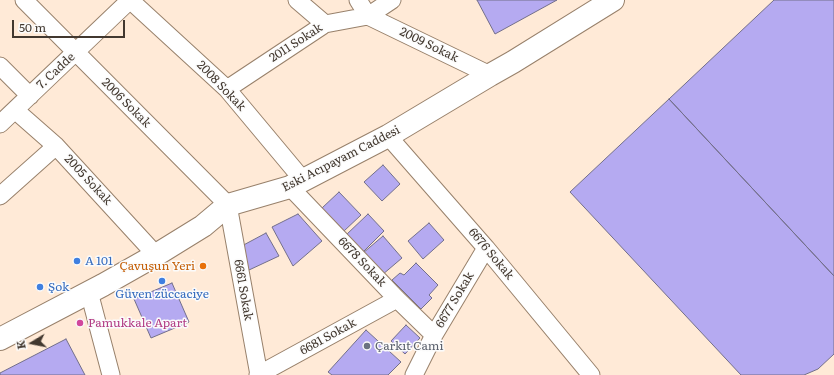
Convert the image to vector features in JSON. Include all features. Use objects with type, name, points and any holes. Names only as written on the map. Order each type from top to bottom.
[{"type":"main road","name":"Eski Acıpayam Caddesi","points":[[0,339],[156,255],[203,226],[228,205],[296,183],[388,136],[513,62],[613,0]]},
{"type":"street","name":"2006 Sokak","points":[[24,0],[228,205]]},
{"type":"street","name":"7. Cadde","points":[[0,124],[130,0]]},
{"type":"street","name":"2008 Sokak","points":[[130,0],[227,89],[296,183]]},
{"type":"street","points":[[297,0],[325,24]]},
{"type":"street","points":[[358,0],[368,16]]},
{"type":"street","name":"2011 Sokak","points":[[227,89],[325,24],[368,16],[392,0]]},
{"type":"street","name":"2009 Sokak","points":[[368,16],[490,75]]},
{"type":"street","points":[[0,66],[30,96]]},
{"type":"street","name":"2005 Sokak","points":[[15,110],[56,146],[156,255]]},
{"type":"street","name":"6676 Sokak","points":[[388,136],[486,248],[591,375]]},
{"type":"street","points":[[0,196],[56,146]]},
{"type":"street","name":"6678 Sokak","points":[[296,183],[397,299],[434,335]]},
{"type":"street","name":"6661 Sokak","points":[[228,205],[258,375]]},
{"type":"street","name":"6677 Sokak","points":[[414,375],[434,335],[486,248]]},
{"type":"street","points":[[89,292],[111,375]]},
{"type":"street","name":"6681 Sokak","points":[[258,375],[397,299]]},
{"type":"building","points":[[477,0],[557,0],[495,34]]},
{"type":"building","points":[[774,0],[834,0],[834,276],[669,99]]},
{"type":"building","points":[[669,99],[834,276],[834,354],[818,369],[804,375],[741,375],[570,192]]},
{"type":"building","points":[[383,165],[400,184],[382,201],[364,182]]},
{"type":"building","points":[[339,192],[361,215],[344,231],[322,208]]},
{"type":"building","points":[[298,214],[322,241],[293,266],[272,227]]},
{"type":"building","points":[[368,214],[384,231],[363,252],[346,235]]},
{"type":"building","points":[[429,223],[444,240],[423,259],[408,241]]},
{"type":"building","points":[[266,233],[279,256],[249,270],[238,248]]},
{"type":"building","points":[[383,236],[402,258],[382,275],[363,253]]},
{"type":"building","points":[[416,263],[438,285],[429,295],[432,298],[421,309],[392,280],[400,273],[404,275]]},
{"type":"building","points":[[172,283],[189,322],[151,338],[134,299]]},
{"type":"building","points":[[406,325],[420,338],[405,354],[391,341]]},
{"type":"building","name":"Çarkıt Cami","points":[[366,330],[401,362],[388,375],[332,375],[328,372]]},
{"type":"building","points":[[66,339],[85,375],[0,375],[0,373]]},
{"type":"place","name":"A 101","points":[[77,261]]},
{"type":"place","name":"Çavuşun Yeri","points":[[203,266]]},
{"type":"place","name":"Güven züccaciye","points":[[162,281]]},
{"type":"place","name":"Şok","points":[[40,287]]},
{"type":"place","name":"Pamukkale Apart","points":[[80,323]]},
{"type":"place","name":"Çarkıt Cami","points":[[367,346]]}]
